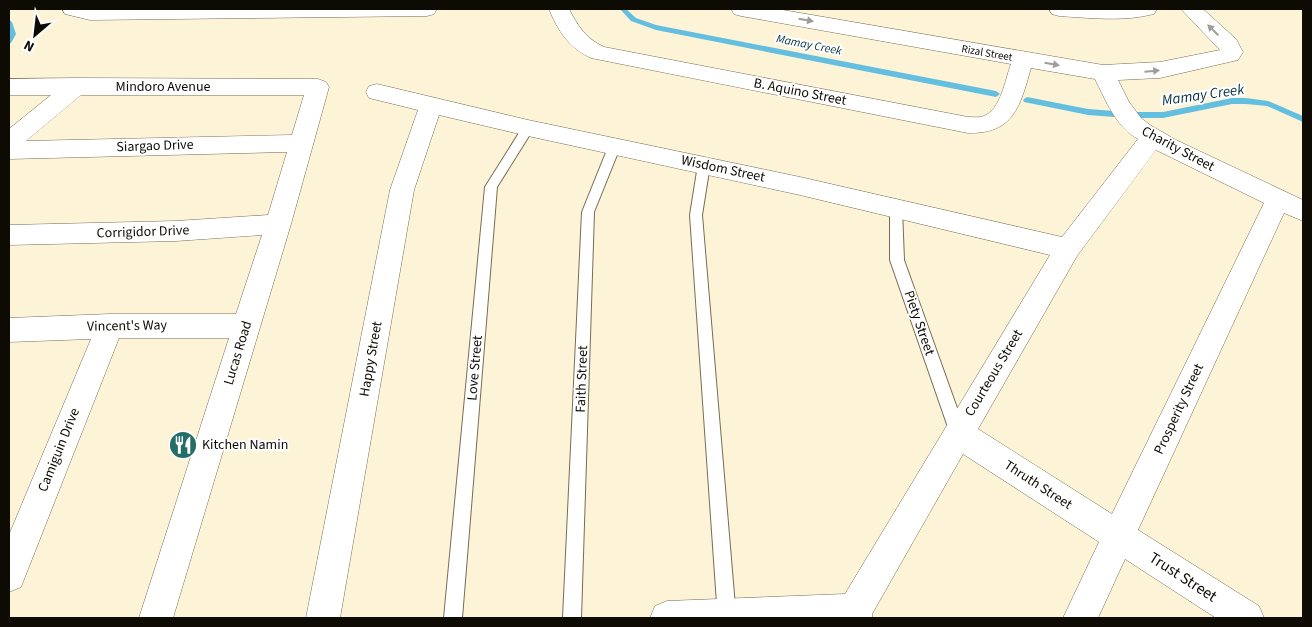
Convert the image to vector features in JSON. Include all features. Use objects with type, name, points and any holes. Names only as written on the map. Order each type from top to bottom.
[{"type":"street","points":[[72,9],[90,13],[427,9]]},
{"type":"street","name":"B. Aquino Street","points":[[559,9],[573,37],[586,48],[599,53],[968,125],[990,123],[1000,116],[1008,102],[1024,59]]},
{"type":"street","name":"Rizal Street","points":[[741,9],[1103,73],[1160,70],[1226,56],[1232,52],[1228,44],[1191,9]]},
{"type":"street","points":[[1059,9],[1104,11],[1147,9]]},
{"type":"street","name":"Charity Street","points":[[1103,73],[1114,97],[1126,115],[1133,124],[1152,138],[1291,205]]},
{"type":"street","points":[[9,142],[76,86]]},
{"type":"street","name":"Mindoro Avenue","points":[[9,87],[318,87]]},
{"type":"street","name":"Lucas Road","points":[[156,618],[278,224],[318,87]]},
{"type":"street","name":"Wisdom Street","points":[[378,92],[528,128],[615,145],[1068,249]]},
{"type":"street","name":"Happy Street","points":[[323,618],[402,190],[431,104]]},
{"type":"street","name":"Courteous Street","points":[[855,615],[958,434],[1068,249],[1152,138]]},
{"type":"street","name":"Siargao Drive","points":[[9,150],[302,143]]},
{"type":"street","name":"Prosperity Street","points":[[1080,618],[1118,536],[1291,205]]},
{"type":"street","name":"Corrigidor Drive","points":[[9,235],[176,231],[278,224]]},
{"type":"street","name":"Vincent's Way","points":[[9,330],[110,326],[246,326]]},
{"type":"street","name":"Camiguin Drive","points":[[9,575],[110,326]]},
{"type":"street","name":"Thruth Street","points":[[958,434],[1118,536]]},
{"type":"street","name":"Trust Street","points":[[1118,536],[1247,618]]},
{"type":"street","points":[[667,618],[855,615]]},
{"type":"lane","name":"Love Street","points":[[453,618],[491,187],[528,128]]},
{"type":"lane","name":"Faith Street","points":[[572,618],[588,212],[615,145]]},
{"type":"lane","points":[[704,165],[696,216],[727,617]]},
{"type":"lane","name":"Piety Street","points":[[896,209],[897,260],[958,434]]},
{"type":"waterway","name":"Mamay Creek","points":[[623,9],[640,23],[656,27],[996,94]]},
{"type":"waterway","name":"Mamay Creek","points":[[9,22],[12,30],[9,41]]},
{"type":"waterway","name":"Mamay Creek","points":[[1027,100],[1088,112],[1114,114]]},
{"type":"waterway","name":"Mamay Creek","points":[[1134,115],[1163,115],[1232,101],[1246,101],[1268,104],[1303,119]]},
{"type":"place","name":"Kitchen Namin","points":[[183,445]]}]
